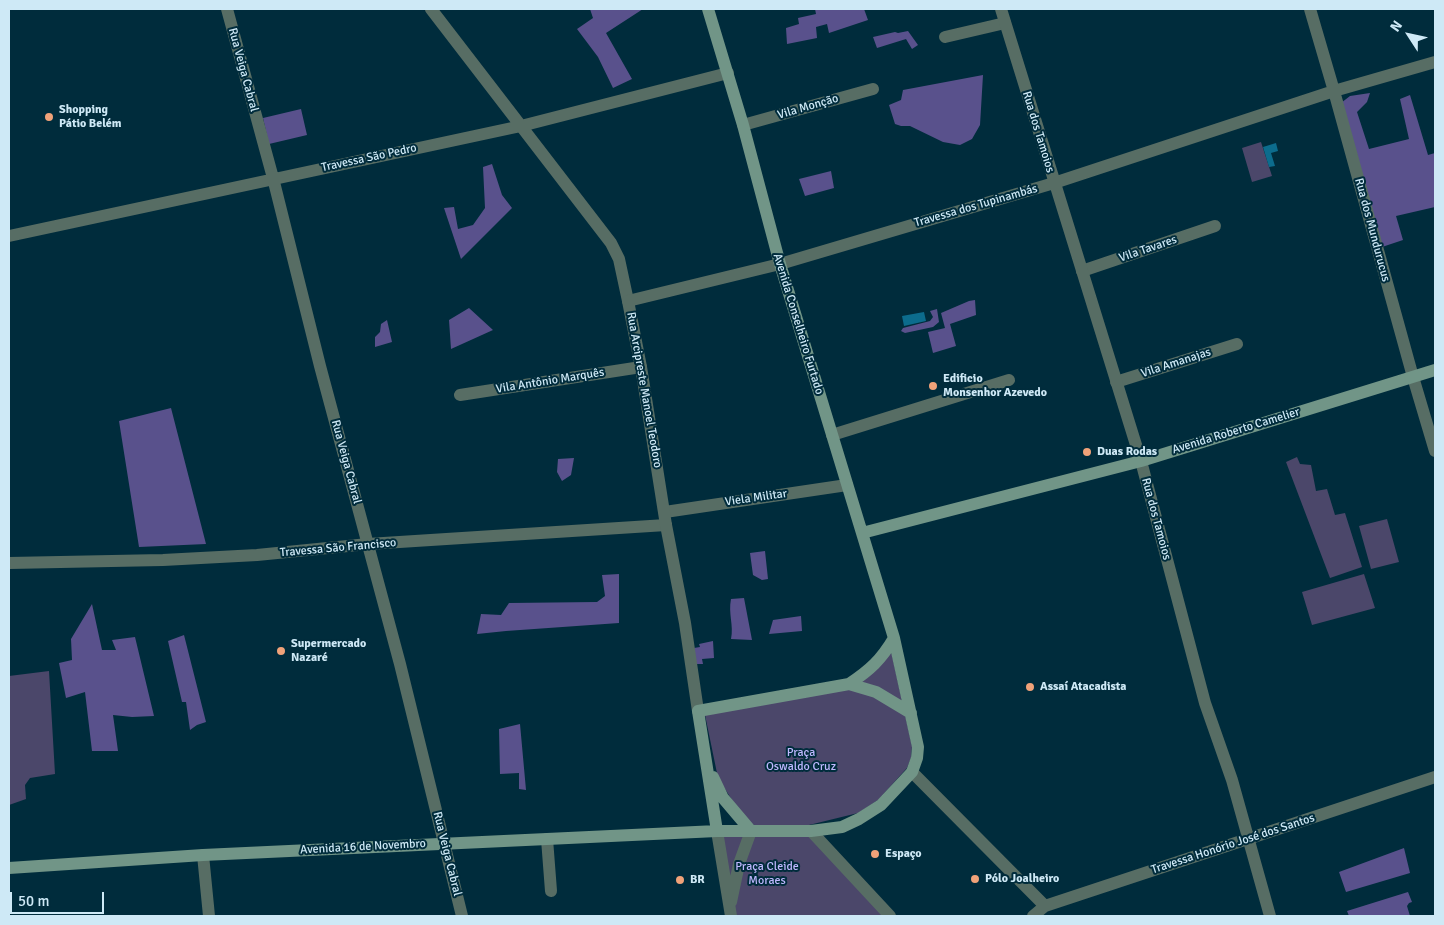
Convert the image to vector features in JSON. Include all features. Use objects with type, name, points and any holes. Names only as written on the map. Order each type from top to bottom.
[{"type":"main road","name":"Avenida Conselheiro Furtado","points":[[708,9],[743,125],[780,264],[894,638],[918,747],[917,758],[912,772]]},
{"type":"main road","name":"Avenida Roberto Camelier","points":[[862,533],[1141,461],[1435,370]]},
{"type":"main road","points":[[698,711],[849,684],[878,662],[894,638]]},
{"type":"main road","points":[[849,684],[876,692],[911,713]]},
{"type":"main road","name":"Rua Arcipreste Manoel Teodoro","points":[[698,711],[717,831]]},
{"type":"main road","points":[[704,756],[723,798],[751,831]]},
{"type":"main road","name":"Avenida 16 de Novembro","points":[[9,868],[203,855],[444,843],[717,831],[811,831],[842,827],[859,819],[881,804],[912,772]]},
{"type":"street","name":"Rua Veiga Cabral","points":[[226,9],[273,178],[320,366],[400,664],[462,916]]},
{"type":"street","name":"Rua Arcipreste Manoel Teodoro","points":[[431,9],[611,243],[620,259],[641,367],[681,623],[698,711]]},
{"type":"street","name":"Rua dos Tamoios","points":[[1001,9],[1141,461],[1205,703],[1232,780],[1270,916]]},
{"type":"street","name":"Rua dos Mundurucus","points":[[1310,9],[1435,451]]},
{"type":"street","points":[[945,37],[1005,23]]},
{"type":"street","name":"Travessa dos Tupinambás","points":[[628,301],[780,264],[1054,183],[1334,91],[1435,62]]},
{"type":"street","name":"Travessa São Pedro","points":[[9,236],[522,126],[728,73]]},
{"type":"street","name":"Vila Monção","points":[[743,125],[873,89]]},
{"type":"street","name":"Vila Tavares","points":[[1082,271],[1215,226]]},
{"type":"street","name":"Vila Amanajas","points":[[1116,382],[1237,344]]},
{"type":"street","name":"Vila Antônio Marquês","points":[[460,395],[641,367]]},
{"type":"street","points":[[832,435],[1009,380]]},
{"type":"street","name":"Viela Militar","points":[[665,518],[847,485]]},
{"type":"street","name":"Travessa São Francisco","points":[[9,562],[163,560],[257,555],[665,518]]},
{"type":"street","points":[[912,772],[1046,906]]},
{"type":"street","name":"Travessa Honório José dos Santos","points":[[1033,916],[1046,906],[1435,777]]},
{"type":"street","points":[[717,831],[730,913]]},
{"type":"street","points":[[730,913],[739,864],[751,831]]},
{"type":"street","points":[[811,831],[890,916]]},
{"type":"street","points":[[547,839],[551,891]]},
{"type":"street","points":[[203,855],[209,916]]},
{"type":"green space","points":[[1261,142],[1272,176],[1252,182],[1242,148]]},
{"type":"green space","points":[[1297,457],[1300,464],[1311,465],[1316,491],[1327,489],[1335,515],[1345,513],[1362,567],[1330,578],[1286,462]]},
{"type":"green space","points":[[1387,519],[1399,562],[1371,569],[1359,526]]},
{"type":"green space","points":[[1364,574],[1375,608],[1312,625],[1302,592]]},
{"type":"green space","name":"Praça Oswaldo Cruz","points":[[890,646],[912,746],[911,758],[907,768],[878,800],[858,813],[809,825],[755,826],[743,817],[718,778],[704,710],[850,685]]},
{"type":"green space","points":[[49,671],[55,774],[30,778],[25,785],[26,799],[9,805],[9,676]]},
{"type":"green space","name":"Praça Cleide Moraes","points":[[811,831],[890,916],[731,916],[717,834]]},
{"type":"shaded area","points":[[590,9],[643,9],[606,33],[632,79],[613,88],[598,57],[577,29],[593,18]]},
{"type":"shaded area","points":[[815,9],[864,9],[868,20],[829,33],[827,24],[816,27],[817,38],[787,44],[786,28],[799,24],[798,18],[816,14]]},
{"type":"shaded area","points":[[908,31],[918,45],[912,49],[906,39],[877,48],[873,37],[895,32]]},
{"type":"shaded area","points":[[983,75],[980,125],[972,139],[960,145],[943,142],[910,126],[895,124],[889,105],[901,100],[903,90]]},
{"type":"shaded area","points":[[1370,93],[1367,102],[1357,112],[1369,149],[1409,139],[1400,99],[1410,95],[1428,155],[1435,153],[1435,207],[1396,216],[1403,240],[1382,247],[1341,103],[1350,96]]},
{"type":"shaded area","points":[[301,109],[307,135],[269,144],[263,118]]},
{"type":"shaded area","points":[[492,164],[502,195],[512,208],[461,259],[444,208],[454,207],[458,229],[473,225],[485,208],[483,167]]},
{"type":"shaded area","points":[[831,171],[834,188],[805,196],[799,179]]},
{"type":"shaded area","points":[[975,300],[976,315],[950,324],[956,346],[933,353],[928,332],[945,328],[941,313]]},
{"type":"shaded area","points":[[469,308],[493,330],[451,349],[449,320]]},
{"type":"shaded area","points":[[937,309],[939,322],[933,327],[905,333],[901,331],[903,328],[930,321],[933,317],[930,311]]},
{"type":"shaded area","points":[[387,320],[392,342],[375,347],[375,337],[380,332],[381,324]]},
{"type":"shaded area","points":[[171,408],[206,544],[139,547],[119,421]]},
{"type":"shaded area","points":[[574,458],[571,475],[562,481],[557,472],[558,459]]},
{"type":"shaded area","points":[[765,551],[768,579],[762,580],[753,575],[750,553]]},
{"type":"shaded area","points":[[619,574],[619,623],[477,634],[481,614],[501,615],[509,603],[597,602],[605,596],[602,575]]},
{"type":"shaded area","points":[[744,598],[752,640],[731,639],[731,599]]},
{"type":"shaded area","points":[[92,604],[102,650],[116,650],[112,640],[135,637],[154,716],[132,717],[113,715],[118,751],[92,751],[85,692],[66,698],[59,663],[72,660],[71,639]]},
{"type":"shaded area","points":[[801,616],[802,631],[769,634],[773,620]]},
{"type":"shaded area","points":[[184,635],[206,722],[190,730],[186,702],[182,702],[168,641]]},
{"type":"shaded area","points":[[713,641],[714,658],[702,659],[703,664],[696,664],[694,648],[700,647],[699,644]]},
{"type":"shaded area","points":[[520,724],[526,790],[519,789],[519,773],[500,774],[499,729]]},
{"type":"shaded area","points":[[1404,848],[1410,873],[1346,892],[1339,872]]},
{"type":"shaded area","points":[[1408,892],[1412,902],[1407,906],[1410,916],[1349,916],[1347,911]]},
{"type":"water","points":[[1276,143],[1278,151],[1271,153],[1275,166],[1269,167],[1263,147]]},
{"type":"water","points":[[924,312],[926,321],[904,326],[902,316]]},
{"type":"place","name":"Shopping Pátio Belém","points":[[49,117]]},
{"type":"place","name":"Edificio Monsenhor Azevedo","points":[[933,386]]},
{"type":"place","name":"Duas Rodas","points":[[1087,452]]},
{"type":"place","name":"Supermercado Nazaré","points":[[281,651]]},
{"type":"place","name":"Assaí Atacadista","points":[[1030,687]]},
{"type":"place","name":"Espaço","points":[[875,854]]},
{"type":"place","name":"Pólo Joalheiro","points":[[975,879]]},
{"type":"place","name":"BR","points":[[680,880]]}]
